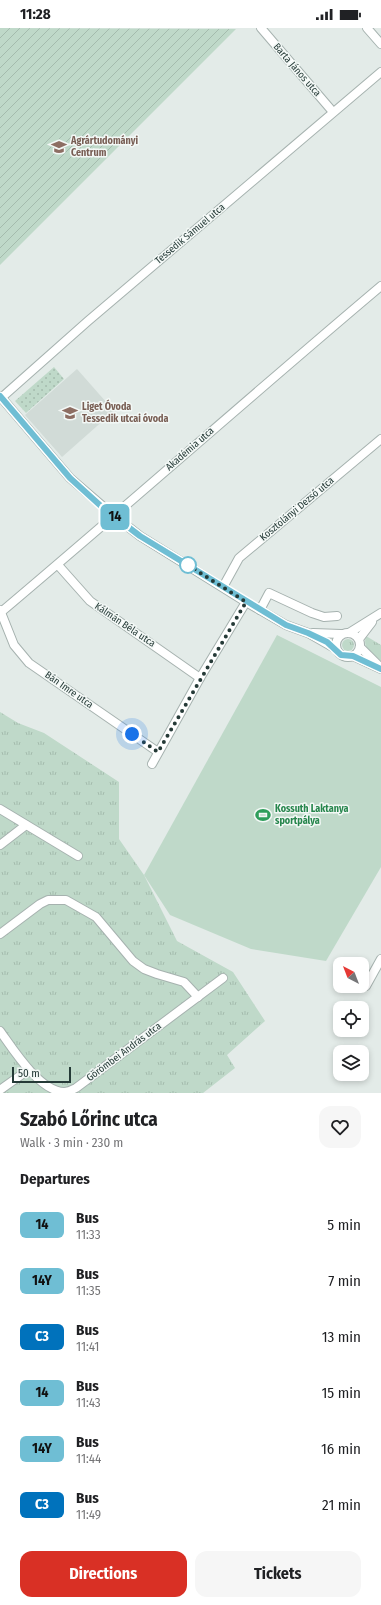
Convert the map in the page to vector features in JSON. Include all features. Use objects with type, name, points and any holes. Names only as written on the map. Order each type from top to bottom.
[{"type":"street","name":"Barta János utca","points":[[261,28],[334,112]]},
{"type":"street","points":[[367,28],[381,44]]},
{"type":"street","name":"Tessedik Sámuel utca","points":[[0,398],[88,321],[381,72]]},
{"type":"street","name":"Akadémia utca","points":[[0,612],[58,565],[112,515],[381,286]]},
{"type":"street","points":[[0,398],[70,478],[112,515],[140,536],[286,625],[308,633],[336,649],[341,655],[353,656],[381,669]]},
{"type":"street","name":"Kosztolányi Dezső utca","points":[[224,587],[239,558],[381,439]]},
{"type":"street","name":"Kálmán Béla utca","points":[[58,565],[90,601],[200,678]]},
{"type":"street","points":[[260,610],[270,593],[312,613],[324,617],[337,616]]},
{"type":"street","points":[[152,764],[200,678],[246,602]]},
{"type":"street","name":"Bán Imre utca","points":[[0,612],[14,645],[29,663],[158,752]]},
{"type":"street","points":[[336,649],[336,641],[345,633],[378,615]]},
{"type":"street","points":[[353,656],[359,643],[378,615]]},
{"type":"street","points":[[308,633],[345,633],[359,643],[381,669]]},
{"type":"street","points":[[0,809],[78,856]]},
{"type":"street","points":[[0,845],[26,825]]},
{"type":"street","points":[[0,934],[40,904],[48,900],[66,900],[96,917],[134,961],[144,969],[184,982],[198,997]]},
{"type":"street","points":[[369,980],[381,958]]},
{"type":"street","name":"Görömbei András utca","points":[[0,1031],[28,1070],[54,1090],[66,1092],[76,1088],[223,978]]},
{"type":"street","points":[[0,1090],[28,1070]]},
{"type":"shaded area","name":"Liget Óvoda Tessedik utcai óvoda","points":[[77,369],[114,411],[62,457],[25,415]]},
{"type":"green space","name":"Agrártudományi Centrum","points":[[0,28],[236,29],[0,265]]},
{"type":"green space","points":[[54,367],[64,379],[26,413],[15,401]]},
{"type":"green space","points":[[277,635],[381,687],[381,867],[326,961],[251,949],[170,915],[144,875]]},
{"type":"green space","points":[[366,636],[381,645],[381,661],[371,653],[365,644]]},
{"type":"green space","points":[[346,639],[350,639],[354,645],[350,651],[346,651],[342,647],[342,643]]},
{"type":"green space","points":[[0,712],[18,723],[44,733],[119,782],[119,839],[144,875],[177,941],[233,972],[265,1021],[227,1055],[235,1068],[203,1093],[0,1093]]},
{"type":"bus line","name":"14","points":[[0,396],[70,478],[102,507],[140,536],[286,625],[327,642],[345,657],[353,656],[381,669]]},
{"type":"place","name":"Agrártudományi Centrum","points":[[59,147]]},
{"type":"place","name":"Liget Óvoda Tessedik utcai óvoda","points":[[70,413]]},
{"type":"place","name":"Kossuth Laktanya sportpálya","points":[[263,815]]},
{"type":"route","points":[[132,734],[158,752],[200,678],[246,602],[188,565]]}]
